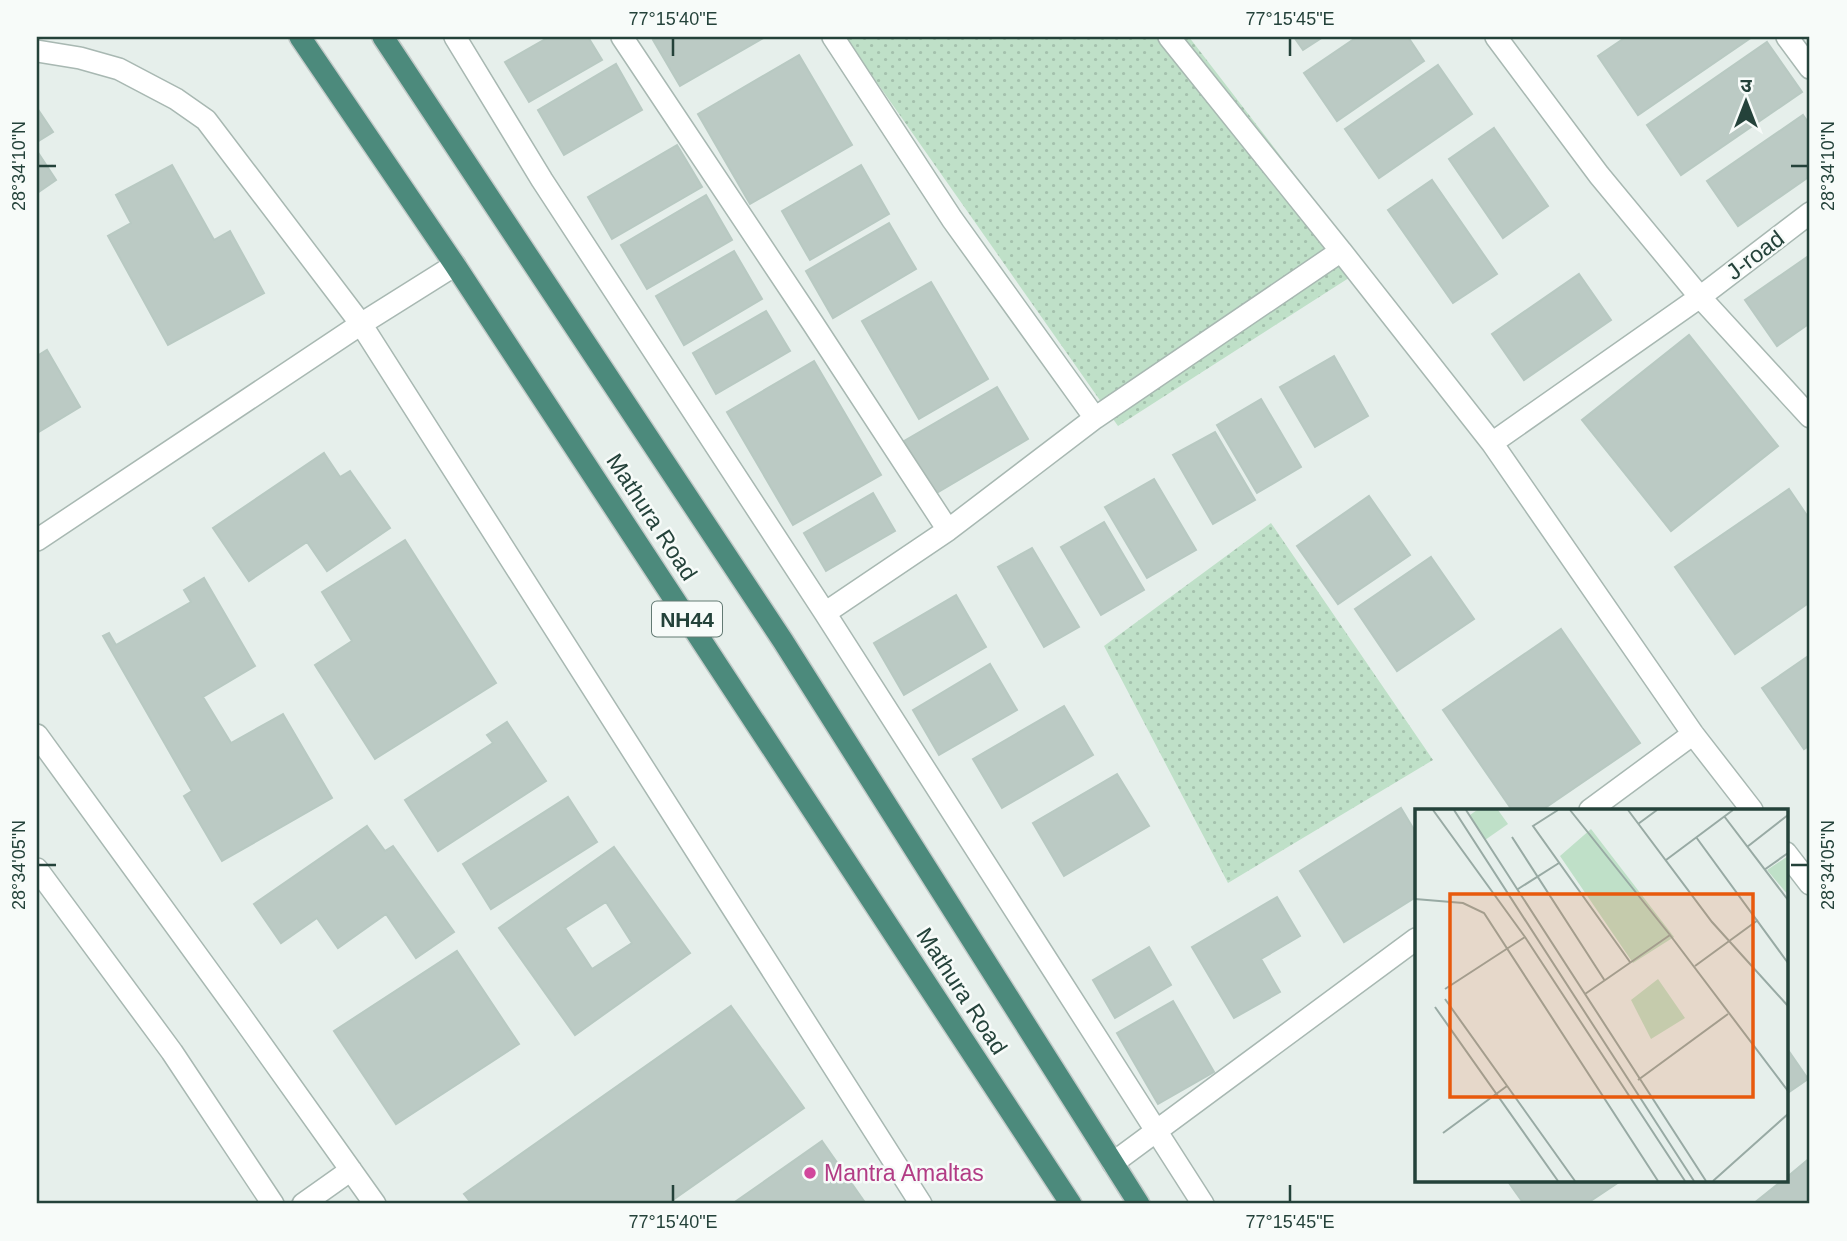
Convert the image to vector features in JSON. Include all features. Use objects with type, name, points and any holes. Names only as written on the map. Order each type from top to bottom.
[{"type":"highway","name":"Mathura Road","points":[[300,37],[455,265],[1071,1204]]},
{"type":"highway","name":"Mathura Road","points":[[383,37],[783,641],[1139,1204]]},
{"type":"street","points":[[455,37],[542,180],[825,613],[1203,1204]]},
{"type":"street","points":[[622,37],[948,530]]},
{"type":"street","points":[[833,37],[952,219],[1095,418]]},
{"type":"street","points":[[1169,37],[1492,443],[1693,734],[1751,809]]},
{"type":"street","points":[[1496,37],[1599,175],[1700,298],[1810,417]]},
{"type":"street","points":[[1787,37],[1810,68]]},
{"type":"street","points":[[37,51],[79,58],[119,69],[176,99],[206,120],[361,324],[921,1204]]},
{"type":"street","name":"J-road","points":[[1492,443],[1700,298],[1810,213]]},
{"type":"street","points":[[825,613],[948,530],[1095,418],[1341,251]]},
{"type":"street","points":[[37,540],[361,324],[455,265]]},
{"type":"street","points":[[1591,809],[1693,734]]},
{"type":"street","points":[[37,735],[240,1013],[375,1204]]},
{"type":"street","points":[[1787,854],[1810,884]]},
{"type":"street","points":[[37,869],[172,1052],[273,1204]]},
{"type":"street","points":[[1113,1163],[1415,940]]},
{"type":"street","points":[[303,1204],[351,1170]]},
{"type":"green space","points":[[845,37],[1189,37],[1366,267],[1118,426]]},
{"type":"green space","points":[[1271,523],[1433,760],[1228,883],[1104,646]]},
{"type":"building","points":[[549,37],[588,37],[602,60],[529,102],[505,62]]},
{"type":"building","points":[[659,37],[765,37],[680,86],[653,40]]},
{"type":"building","points":[[1294,37],[1323,37],[1303,50]]},
{"type":"building","points":[[1357,37],[1408,37],[1424,61],[1337,121],[1304,73]]},
{"type":"building","points":[[1626,37],[1752,37],[1638,115],[1598,56]]},
{"type":"building","points":[[1767,42],[1802,92],[1681,175],[1647,125]]},
{"type":"building","points":[[799,55],[852,145],[750,204],[698,114]]},
{"type":"building","points":[[616,64],[642,110],[564,155],[538,110]]},
{"type":"building","points":[[1438,65],[1472,114],[1379,178],[1345,129]]},
{"type":"building","points":[[37,108],[53,132],[37,142]]},
{"type":"building","points":[[1803,115],[1810,125],[1810,176],[1738,226],[1707,181]]},
{"type":"building","points":[[1494,128],[1548,206],[1503,238],[1449,159]]},
{"type":"building","points":[[677,145],[702,187],[612,239],[588,197]]},
{"type":"building","points":[[37,151],[56,180],[37,193]]},
{"type":"building","points":[[172,165],[214,240],[230,231],[264,293],[168,345],[108,236],[131,223],[116,195]]},
{"type":"building","points":[[861,165],[889,214],[810,260],[782,211]]},
{"type":"building","points":[[1432,180],[1497,274],[1453,303],[1388,210]]},
{"type":"building","points":[[706,195],[732,240],[647,289],[621,245]]},
{"type":"building","points":[[889,223],[916,269],[833,318],[806,271]]},
{"type":"building","points":[[734,251],[762,299],[684,345],[656,296]]},
{"type":"building","points":[[1810,255],[1810,323],[1777,346],[1745,300]]},
{"type":"building","points":[[1579,274],[1611,320],[1524,380],[1492,334]]},
{"type":"building","points":[[931,282],[988,379],[919,419],[862,321]]},
{"type":"building","points":[[766,311],[790,351],[716,394],[693,353]]},
{"type":"building","points":[[1689,335],[1778,446],[1671,531],[1582,420]]},
{"type":"building","points":[[47,350],[80,407],[37,433],[37,356]]},
{"type":"building","points":[[1334,356],[1368,416],[1315,447],[1280,387]]},
{"type":"building","points":[[814,361],[881,475],[793,525],[727,412]]},
{"type":"building","points":[[997,387],[1028,439],[935,494],[904,441]]},
{"type":"building","points":[[1261,399],[1301,467],[1257,493],[1217,425]]},
{"type":"building","points":[[1215,432],[1255,500],[1213,524],[1173,455]]},
{"type":"building","points":[[324,453],[340,477],[350,471],[390,528],[327,571],[307,542],[249,581],[213,528]]},
{"type":"building","points":[[1154,479],[1196,550],[1147,578],[1105,507]]},
{"type":"building","points":[[1789,489],[1810,520],[1810,602],[1735,654],[1675,567]]},
{"type":"building","points":[[873,493],[895,531],[826,571],[804,533]]},
{"type":"building","points":[[1369,496],[1410,555],[1338,604],[1297,546]]},
{"type":"building","points":[[1104,522],[1144,590],[1101,615],[1061,547]]},
{"type":"building","points":[[405,540],[496,683],[375,759],[315,665],[352,641],[322,592]]},
{"type":"building","points":[[1032,548],[1079,627],[1044,647],[998,567]]},
{"type":"building","points":[[1431,557],[1474,619],[1397,671],[1355,609]]},
{"type":"building","points":[[204,578],[255,666],[203,697],[231,743],[283,714],[332,798],[222,861],[184,796],[192,791],[103,636],[109,633],[116,645],[191,602],[184,590]]},
{"type":"building","points":[[956,595],[986,647],[904,695],[874,643]]},
{"type":"building","points":[[1561,629],[1640,743],[1543,809],[1511,809],[1443,710]]},
{"type":"building","points":[[1810,655],[1810,745],[1804,749],[1762,688]]},
{"type":"building","points":[[990,664],[1017,710],[939,755],[913,710]]},
{"type":"building","points":[[1064,706],[1093,755],[1002,808],[973,759]]},
{"type":"building","points":[[507,722],[546,781],[438,851],[405,800],[493,743],[487,735]]},
{"type":"building","points":[[1117,774],[1149,826],[1064,876],[1033,823]]},
{"type":"building","points":[[568,797],[597,842],[491,909],[463,864]]},
{"type":"building","points":[[1401,808],[1415,831],[1415,898],[1344,942],[1300,871]]},
{"type":"building","points":[[367,826],[385,851],[393,846],[454,932],[416,958],[386,914],[338,948],[317,918],[281,943],[254,904]]},
{"type":"building","points":[[614,847],[690,953],[575,1035],[499,928]],"holes":[[[606,902],[632,943],[592,969],[565,928]]]},
{"type":"building","points":[[1277,897],[1300,936],[1261,959],[1280,992],[1234,1018],[1192,947]]},
{"type":"building","points":[[1149,947],[1171,985],[1115,1018],[1093,980]]},
{"type":"building","points":[[457,951],[519,1044],[396,1124],[334,1031]]},
{"type":"building","points":[[1173,1001],[1214,1072],[1158,1104],[1117,1033]]},
{"type":"building","points":[[731,1006],[804,1108],[667,1204],[472,1204],[464,1194]]},
{"type":"building","points":[[1787,1048],[1808,1079],[1787,1093]]},
{"type":"building","name":"Mantra Amaltas","points":[[822,1141],[866,1204],[732,1204]]},
{"type":"building","points":[[1810,1158],[1810,1204],[1753,1204],[1780,1182],[1787,1182],[1787,1177]]},
{"type":"building","points":[[1508,1182],[1619,1182],[1586,1204],[1524,1204]]},
{"type":"place","name":"Mantra Amaltas","points":[[810,1173]]}]
